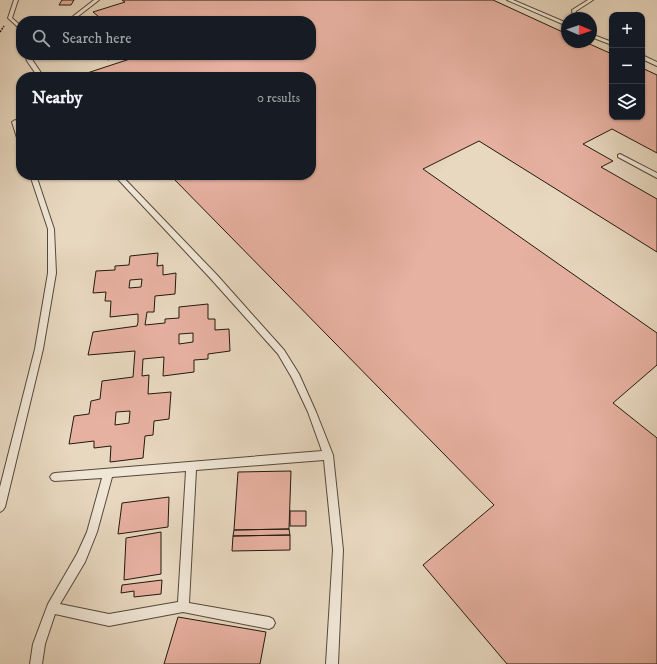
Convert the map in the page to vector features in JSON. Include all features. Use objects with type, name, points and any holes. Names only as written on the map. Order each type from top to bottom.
[{"type":"lane","points":[[16,0],[10,18],[16,24]]},
{"type":"lane","points":[[76,16],[97,0]]},
{"type":"lane","points":[[509,0],[561,22]]},
{"type":"lane","points":[[574,12],[591,0]]},
{"type":"lane","points":[[597,38],[609,43]]},
{"type":"lane","points":[[645,58],[657,64]]},
{"type":"lane","points":[[30,60],[38,72]]},
{"type":"lane","points":[[620,156],[657,176]]},
{"type":"lane","points":[[0,507],[39,349],[52,273],[51,229],[35,180]]},
{"type":"lane","points":[[122,180],[214,277],[281,352],[296,376],[312,412],[328,455],[338,550],[332,664]]},
{"type":"lane","points":[[55,477],[328,455]]},
{"type":"lane","points":[[183,607],[191,466]]},
{"type":"lane","points":[[36,664],[39,644],[52,608],[81,558],[92,532],[108,473]]},
{"type":"lane","points":[[52,608],[109,620],[183,607],[269,623]]},
{"type":"building","points":[[62,0],[74,0],[71,5],[59,5]]},
{"type":"building","points":[[122,0],[493,0],[561,31],[561,48],[597,47],[609,53],[609,120],[645,120],[645,69],[657,75],[657,153],[612,129],[583,144],[613,161],[601,167],[657,199],[657,252],[479,141],[423,169],[657,333],[657,365],[613,403],[657,438],[657,664],[507,664],[423,565],[494,505],[175,180],[316,180],[316,72],[90,72],[127,60],[316,60],[316,16],[98,16],[93,12],[125,2]]},
{"type":"building","points":[[158,253],[157,266],[163,265],[163,275],[176,273],[175,294],[155,296],[154,312],[147,312],[145,325],[165,323],[165,319],[179,318],[179,307],[208,304],[208,319],[215,319],[215,330],[229,329],[230,351],[208,354],[208,359],[194,360],[194,372],[163,376],[164,357],[143,359],[142,376],[149,375],[148,394],[171,392],[169,419],[154,421],[153,435],[145,436],[143,458],[110,462],[111,446],[94,448],[94,441],[69,444],[74,416],[89,414],[91,401],[100,399],[102,381],[133,377],[135,351],[88,355],[93,332],[137,326],[138,314],[110,317],[111,301],[105,301],[106,292],[93,293],[96,271],[115,270],[115,266],[129,265],[130,256]],"holes":[[[142,279],[141,287],[129,288],[130,280]],[[193,333],[193,342],[179,344],[179,334]],[[130,411],[129,423],[115,425],[116,412]]]},
{"type":"building","points":[[291,471],[289,529],[234,530],[238,472]]},
{"type":"building","points":[[169,497],[168,527],[118,534],[122,503]]},
{"type":"building","points":[[290,511],[306,511],[306,526],[290,526]]},
{"type":"building","points":[[289,529],[290,535],[233,536],[234,530]]},
{"type":"building","points":[[161,532],[161,574],[124,580],[126,538]]},
{"type":"building","points":[[290,535],[290,550],[232,551],[233,536]]},
{"type":"building","points":[[162,580],[161,594],[134,597],[134,591],[121,593],[122,585]]},
{"type":"building","points":[[178,617],[266,632],[260,664],[164,664]]}]
